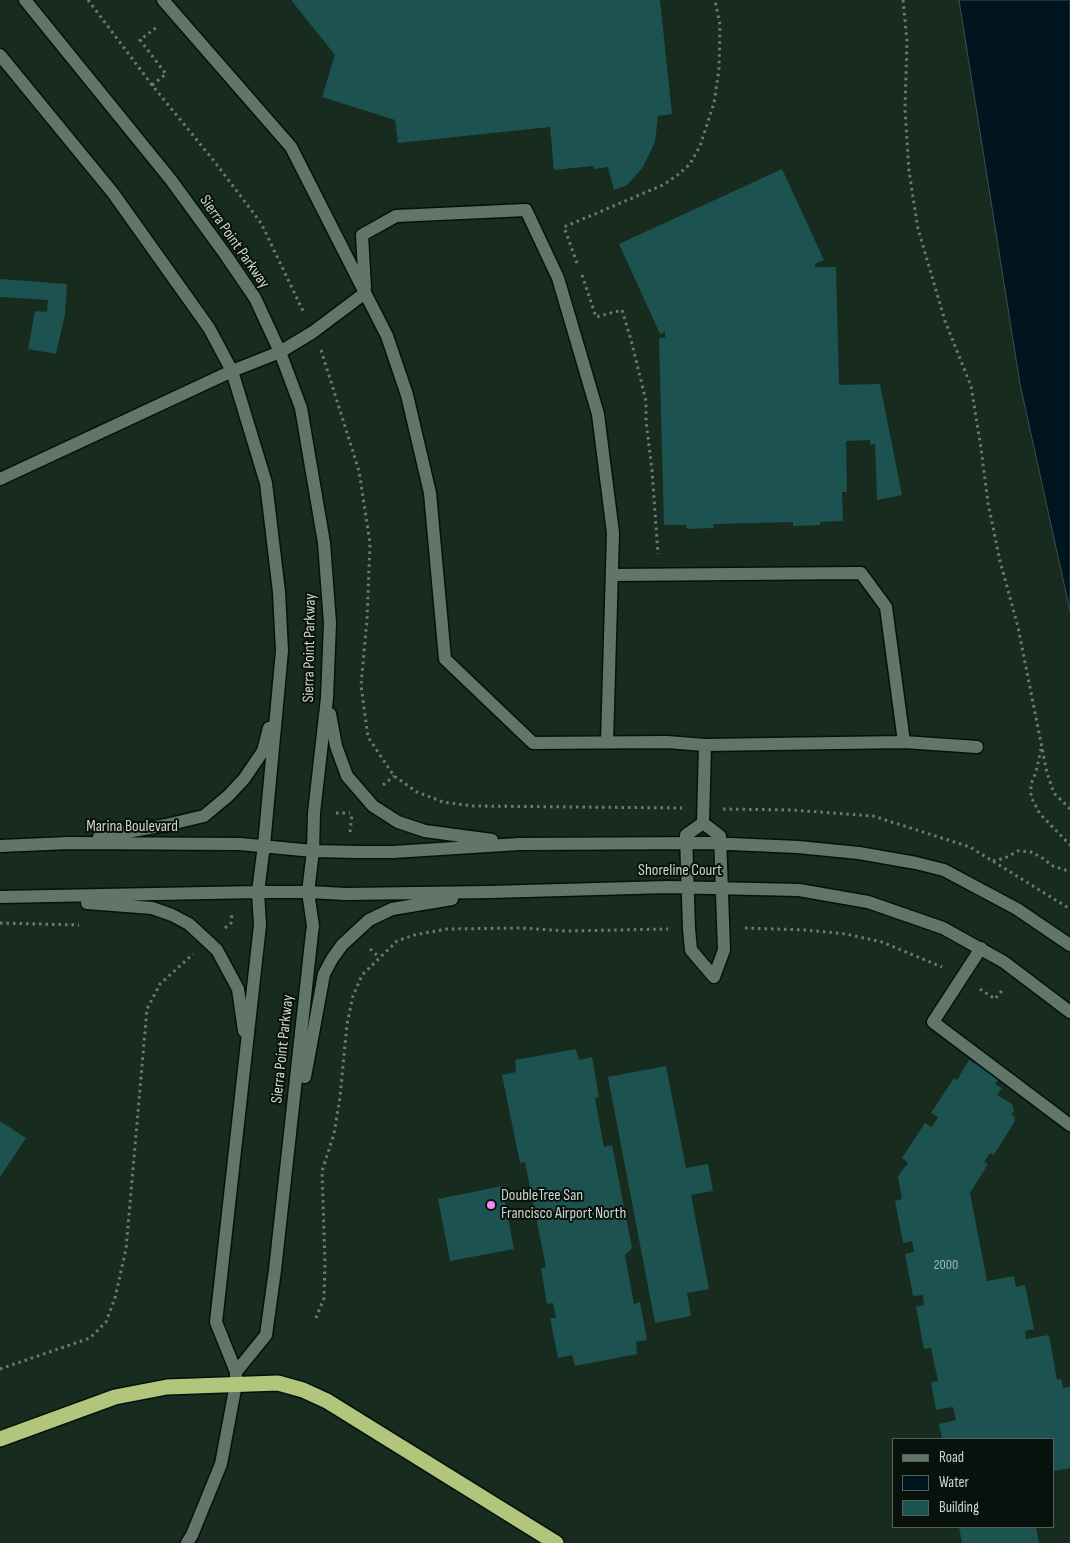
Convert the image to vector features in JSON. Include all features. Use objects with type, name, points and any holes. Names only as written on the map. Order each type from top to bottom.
[{"type":"highway","points":[[0,1439],[115,1397],[167,1387],[236,1378],[278,1383],[303,1390],[328,1401],[556,1543]]},
{"type":"street","name":"Sierra Point Parkway","points":[[25,0],[170,180],[226,254],[254,298],[280,352],[301,408],[324,543],[330,623],[327,698],[314,812],[313,851],[308,892],[313,926],[266,1335],[236,1378],[221,1464],[187,1543]]},
{"type":"street","points":[[163,0],[291,147],[387,336],[407,395],[430,493],[445,659],[533,743],[904,742],[977,747]]},
{"type":"street","name":"Sierra Point Parkway","points":[[0,55],[113,193],[210,328],[232,371],[266,483],[279,592],[282,651],[258,892],[260,925],[216,1322],[236,1378]]},
{"type":"street","points":[[365,293],[362,235],[396,216],[526,210],[558,278],[598,414],[612,533],[607,742]]},
{"type":"street","points":[[0,479],[232,371],[280,352],[313,332],[365,293]]},
{"type":"street","points":[[612,575],[860,573],[886,607],[904,742]]},
{"type":"street","points":[[69,843],[204,816],[228,796],[244,780],[263,751],[272,719],[282,651]]},
{"type":"street","points":[[327,698],[336,746],[347,776],[373,806],[398,822],[425,831],[520,844]]},
{"type":"street","points":[[704,823],[705,744]]},
{"type":"street","points":[[704,823],[720,836],[721,844],[724,950],[714,977],[691,950],[686,887],[686,835],[704,823]]},
{"type":"street","name":"Marina Boulevard","points":[[0,846],[69,843],[240,844],[264,846]]},
{"type":"street","name":"Shoreline Court","points":[[264,846],[313,851],[393,852],[520,844],[721,844],[798,847],[859,853],[944,870],[1017,909],[1070,945]]},
{"type":"street","name":"Shoreline Court","points":[[258,892],[346,894],[686,887],[799,890],[868,902],[943,928],[1004,962],[1070,1012]]},
{"type":"street","points":[[0,897],[258,892]]},
{"type":"street","points":[[289,1142],[299,1120],[305,1069],[324,974],[342,945],[369,920],[392,909],[490,892]]},
{"type":"street","points":[[15,897],[152,908],[172,915],[189,924],[217,950],[238,989],[247,1047]]},
{"type":"street","points":[[980,948],[933,1022],[1070,1125]]},
{"type":"path","points":[[577,263],[564,227],[663,184],[690,164],[700,146],[714,103],[719,69],[720,40],[715,0]]},
{"type":"path","points":[[903,0],[907,41],[905,109],[909,171],[918,229],[945,321],[971,386],[988,503],[1000,561],[1018,627],[1047,773],[1054,793],[1070,809]]},
{"type":"path","points":[[152,85],[166,74],[140,40],[161,24]]},
{"type":"path","points":[[581,272],[596,317],[622,310],[631,340],[646,401],[646,421],[655,500],[657,575]]},
{"type":"path","points":[[1042,746],[1031,784],[1030,797],[1040,814],[1070,845]]},
{"type":"path","points":[[1070,869],[1065,870],[1053,866],[1031,852],[1018,851],[1006,858],[992,861],[1070,909]]},
{"type":"path","points":[[0,923],[81,925]]},
{"type":"path","points":[[316,1318],[324,1298],[325,1263],[322,1171],[334,1134],[347,1024],[353,996],[362,975],[397,941],[414,935],[447,929],[521,928],[566,931],[672,929]]},
{"type":"path","points":[[746,928],[806,930],[846,934],[882,942],[946,969]]},
{"type":"path","points":[[0,1369],[90,1338],[106,1322],[115,1298],[126,1249],[146,1010],[160,984],[196,951]]},
{"type":"path","points":[[975,985],[995,999]]},
{"type":"water","points":[[959,0],[1070,0],[1070,611],[1020,384]]},
{"type":"building","points":[[291,0],[660,0],[672,114],[658,116],[655,142],[643,167],[627,185],[614,190],[608,167],[594,169],[593,166],[554,170],[550,127],[398,143],[395,120],[322,97],[335,55]]},
{"type":"building","points":[[782,169],[824,260],[815,264],[815,267],[836,267],[839,385],[880,384],[902,495],[877,500],[875,444],[870,445],[870,440],[846,441],[847,492],[842,492],[843,521],[820,522],[820,525],[793,526],[793,522],[713,524],[714,528],[687,529],[686,525],[664,525],[659,338],[665,338],[665,332],[660,334],[619,244]]},
{"type":"building","points":[[0,279],[67,284],[65,314],[56,354],[28,349],[35,311],[47,312],[48,300],[0,297]]},
{"type":"building","points":[[576,1049],[579,1060],[592,1057],[599,1097],[595,1098],[604,1147],[612,1145],[632,1248],[625,1255],[634,1304],[640,1302],[647,1340],[636,1342],[637,1354],[575,1366],[572,1355],[558,1358],[550,1318],[556,1318],[553,1303],[547,1304],[541,1268],[546,1267],[525,1162],[520,1163],[502,1075],[516,1072],[515,1060]]},
{"type":"building","points":[[969,1060],[999,1079],[995,1084],[1002,1088],[997,1095],[1012,1104],[1014,1111],[1011,1114],[1014,1116],[1015,1121],[994,1155],[990,1153],[984,1162],[988,1164],[970,1193],[987,1281],[1014,1276],[1016,1287],[1025,1285],[1034,1329],[1025,1331],[1026,1339],[1049,1335],[1057,1380],[1061,1379],[1063,1388],[1070,1387],[1070,1468],[1055,1471],[1055,1438],[942,1438],[939,1424],[956,1420],[953,1407],[936,1410],[931,1382],[938,1381],[931,1348],[924,1349],[916,1307],[924,1305],[923,1295],[913,1296],[905,1254],[914,1252],[912,1241],[903,1243],[895,1201],[902,1199],[898,1176],[908,1163],[902,1158],[925,1123],[932,1127],[938,1117],[931,1113],[954,1078],[957,1080]]},
{"type":"building","points":[[666,1066],[686,1168],[708,1164],[713,1191],[691,1195],[709,1289],[687,1293],[691,1316],[655,1323],[608,1077]]},
{"type":"building","points":[[0,1121],[26,1138],[0,1177]]},
{"type":"building","points":[[502,1186],[514,1249],[450,1261],[438,1199]]},
{"type":"building","points":[[959,1528],[1036,1528],[1039,1543],[962,1543]]},
{"type":"place","name":"DoubleTree San Francisco Airport North","points":[[491,1205]]}]
